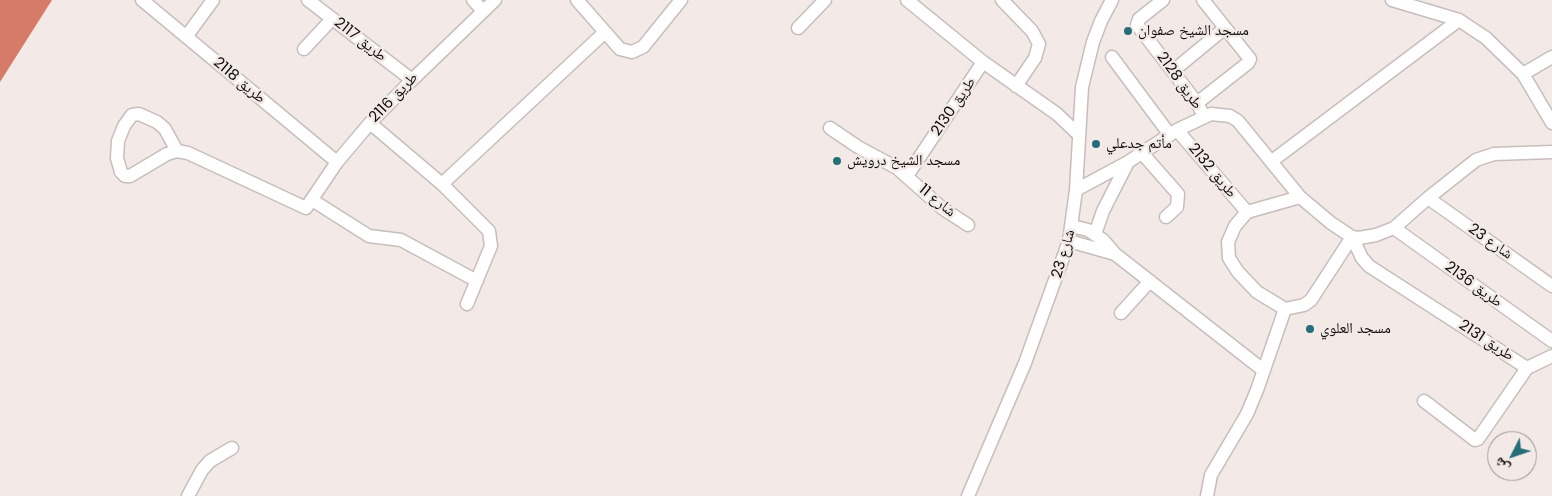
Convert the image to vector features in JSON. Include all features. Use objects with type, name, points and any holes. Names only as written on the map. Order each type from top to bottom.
[{"type":"street","name":"طريق 2118","points":[[142,0],[337,162]]},
{"type":"street","points":[[186,37],[213,0]]},
{"type":"street","name":"طريق 2117","points":[[308,0],[412,80]]},
{"type":"street","points":[[473,0],[483,11]]},
{"type":"street","name":"طريق 2116","points":[[309,204],[337,162],[370,123],[495,0]]},
{"type":"street","points":[[577,0],[620,49],[626,52],[638,51],[681,0]]},
{"type":"street","points":[[798,28],[824,0]]},
{"type":"street","name":"طريق 2130","points":[[907,0],[983,62],[1065,120],[1078,134]]},
{"type":"street","points":[[1002,0],[1032,31],[1039,44],[1035,58],[1016,86]]},
{"type":"street","name":"شارع 23","points":[[968,496],[1025,363],[1062,267],[1072,226],[1076,190],[1079,109],[1085,68],[1101,21],[1112,0]]},
{"type":"street","name":"طريق 2128","points":[[1163,0],[1136,22],[1197,103],[1204,116]]},
{"type":"street","points":[[1197,103],[1250,61],[1203,0]]},
{"type":"street","points":[[1392,0],[1459,20],[1486,38],[1523,74],[1552,123]]},
{"type":"street","points":[[304,49],[332,18]]},
{"type":"street","points":[[1272,161],[1459,20]]},
{"type":"street","points":[[1173,72],[1225,28]]},
{"type":"street","points":[[442,184],[605,32]]},
{"type":"street","points":[[1112,57],[1174,132]]},
{"type":"street","points":[[1523,74],[1552,57]]},
{"type":"street","name":"طريق 2130","points":[[907,176],[983,62]]},
{"type":"street","points":[[1049,109],[1079,109]]},
{"type":"street","points":[[177,151],[165,129],[157,122],[139,114],[132,115],[124,126],[118,140],[117,158],[120,172],[125,176],[130,176],[155,160],[177,151],[188,153],[309,204],[370,236],[401,240],[477,281]]},
{"type":"street","name":"شارع 23","points":[[1095,234],[1103,210],[1128,162],[1174,132],[1211,114],[1230,116],[1238,121],[1300,197],[1352,237]]},
{"type":"street","points":[[370,123],[442,184],[489,231],[492,241],[467,304]]},
{"type":"street","name":"شارع 11","points":[[830,128],[907,176],[942,208],[968,225]]},
{"type":"street","name":"طريق 2132","points":[[1174,132],[1247,212]]},
{"type":"street","points":[[1300,197],[1247,212],[1235,226],[1228,242],[1229,258],[1238,272],[1257,292],[1285,309],[1296,308],[1311,300],[1352,237],[1367,237],[1394,228],[1476,160],[1494,154],[1552,152]]},
{"type":"street","points":[[1142,153],[1178,194],[1177,207],[1166,217]]},
{"type":"street","points":[[1076,190],[1128,162]]},
{"type":"street","name":"شارع 23","points":[[1428,198],[1552,286]]},
{"type":"street","points":[[1072,226],[1095,234],[1115,254],[1262,370]]},
{"type":"street","name":"طريق 2136","points":[[1394,228],[1552,341]]},
{"type":"street","name":"طريق 2131","points":[[1352,237],[1362,258],[1369,266],[1527,368],[1478,438],[1474,440],[1424,401]]},
{"type":"street","points":[[1069,241],[1115,254]]},
{"type":"street","points":[[1121,313],[1150,281]]},
{"type":"street","points":[[1207,496],[1211,476],[1247,414],[1285,309]]},
{"type":"street","points":[[1527,368],[1552,356]]},
{"type":"street","points":[[188,496],[202,470],[221,454],[232,448]]},
{"type":"shaded area","points":[[0,0],[52,0],[0,82]]},
{"type":"place","name":"مسجد الشيخ صفوان","points":[[1128,31]]},
{"type":"place","name":"مأتم جدعلي","points":[[1096,144]]},
{"type":"place","name":"مسجد الشيخ درويش","points":[[837,161]]},
{"type":"place","name":"مسجد العلوي","points":[[1310,329]]}]
